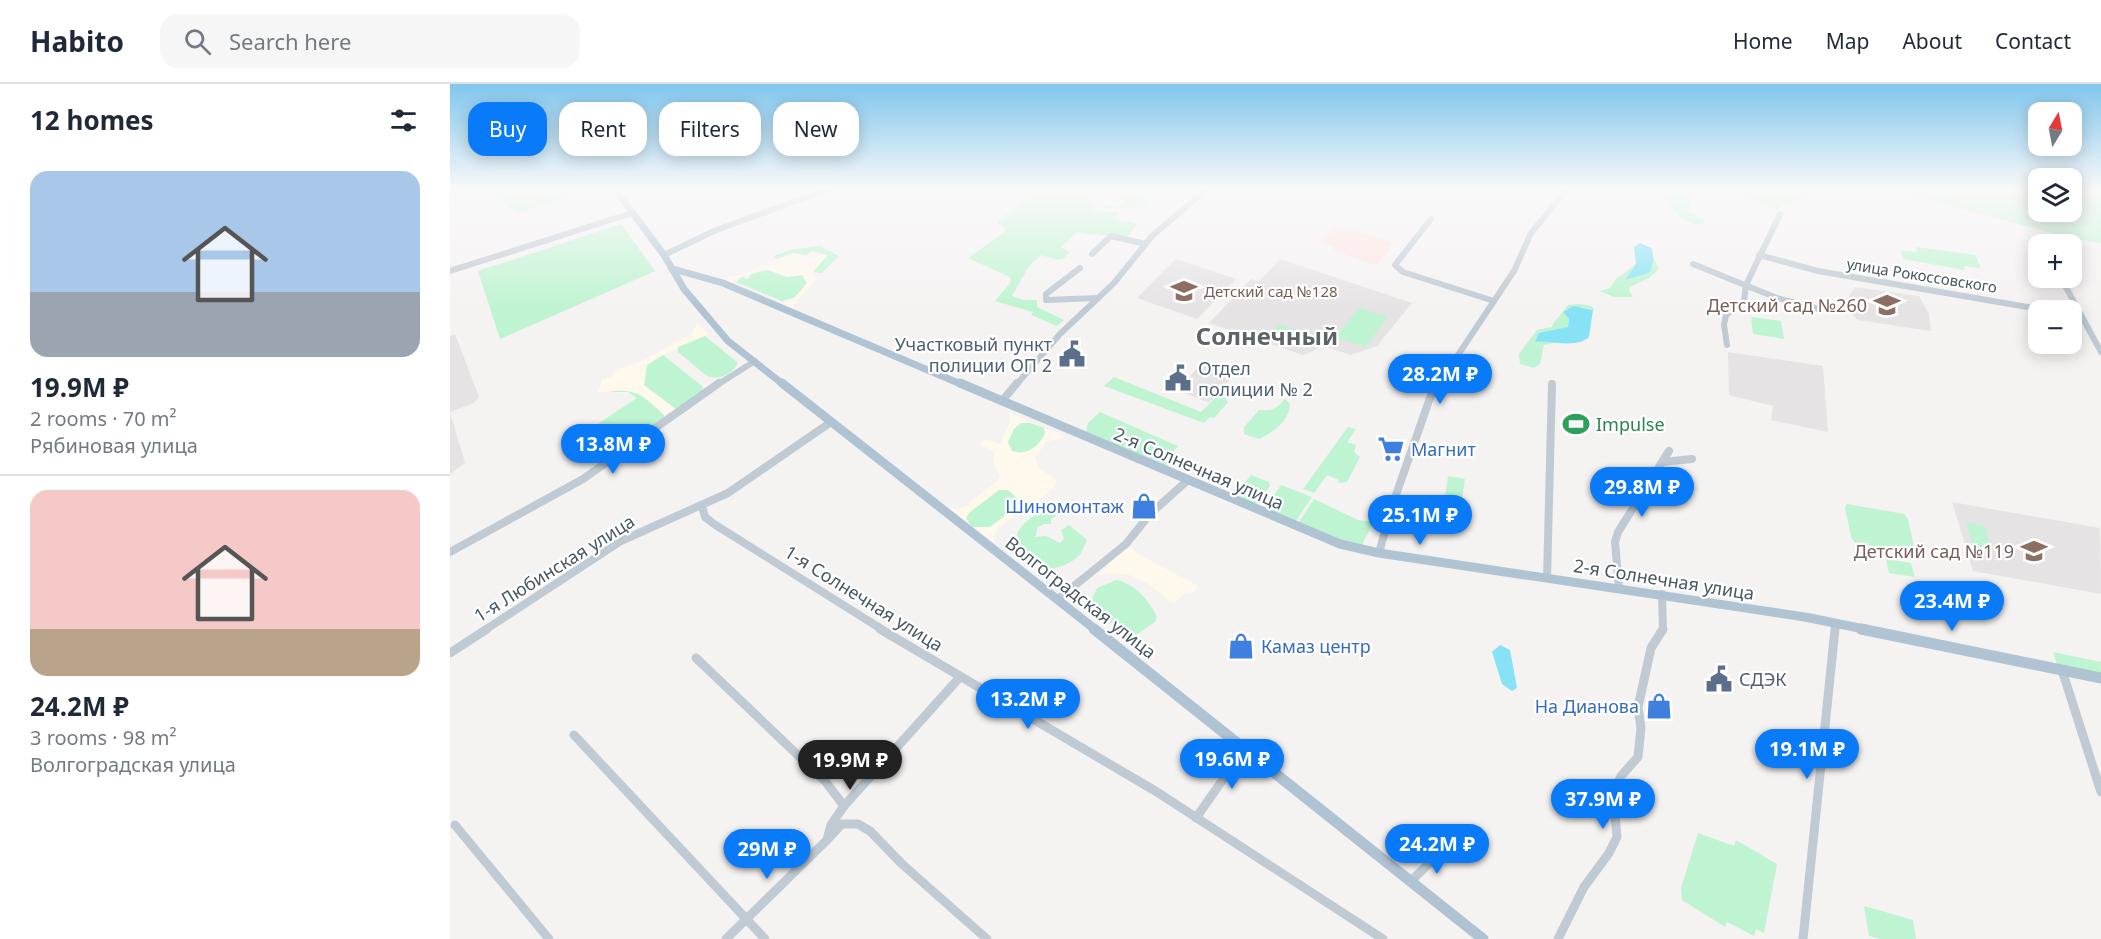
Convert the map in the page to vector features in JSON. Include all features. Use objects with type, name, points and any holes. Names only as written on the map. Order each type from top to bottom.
[{"type":"main road","points":[[644,229],[673,269]]},
{"type":"main road","name":"Волгоградская улица","points":[[673,269],[684,289],[713,325],[755,361],[1412,880],[1483,939]]},
{"type":"main road","name":"2-я Солнечная улица","points":[[673,269],[723,283],[1323,539],[1379,553],[1662,594],[1835,623],[2101,678]]},
{"type":"street","points":[[450,271],[582,229]]},
{"type":"street","points":[[664,255],[720,229]]},
{"type":"street","points":[[1002,401],[1060,334],[1098,298],[1160,229]]},
{"type":"street","points":[[1423,229],[1395,265],[1396,267],[1403,272],[1494,301]]},
{"type":"street","points":[[1379,553],[1389,515],[1428,400],[1514,271],[1534,229]]},
{"type":"street","points":[[1727,345],[1724,325],[1726,315],[1744,301],[1746,285],[1772,229]]},
{"type":"street","points":[[1092,254],[1108,237],[1146,244]]},
{"type":"street","name":"улица Рокоссовского","points":[[1759,255],[1818,271],[2028,307]]},
{"type":"street","points":[[1693,264],[1777,298],[1819,309]]},
{"type":"street","points":[[1080,268],[1065,282],[1046,294],[1046,300],[1098,298]]},
{"type":"street","points":[[2082,316],[2101,352]]},
{"type":"street","points":[[450,552],[583,478],[726,378],[755,361]]},
{"type":"street","points":[[1547,578],[1552,384]]},
{"type":"street","name":"1-я Любинская улица","points":[[450,653],[634,533],[702,506],[765,468],[831,422]]},
{"type":"street","points":[[1619,588],[1615,542],[1618,532],[1669,451]]},
{"type":"street","points":[[1663,462],[1692,459]]},
{"type":"street","points":[[1058,599],[1126,544],[1150,514],[1188,480]]},
{"type":"street","name":"1-я Солнечная улица","points":[[702,506],[705,517],[714,525],[960,676],[1069,738],[1383,939]]},
{"type":"street","points":[[1558,939],[1584,887],[1609,854],[1617,837],[1613,794],[1621,776],[1638,757],[1641,728],[1638,707],[1651,648],[1663,630],[1662,594]]},
{"type":"street","points":[[1803,939],[1834,654],[1835,623]]},
{"type":"street","points":[[696,658],[825,781],[844,806]]},
{"type":"street","points":[[2062,670],[2101,792]]},
{"type":"street","points":[[827,840],[831,825],[844,806],[960,676]]},
{"type":"street","points":[[574,735],[765,939]]},
{"type":"street","points":[[1196,818],[1245,748]]},
{"type":"street","points":[[726,939],[842,824],[858,824],[864,828],[987,939]]},
{"type":"street","points":[[455,825],[549,939]]},
{"type":"street","points":[[1412,880],[1443,850]]},
{"type":"shaded area","points":[[1333,229],[1350,229],[1392,242],[1389,250],[1376,265],[1333,250],[1334,247],[1319,241]]},
{"type":"shaded area","points":[[793,254],[814,259],[821,254],[828,256],[813,272],[816,280],[793,307],[796,310],[780,304],[792,300],[807,283],[767,270],[737,278],[732,283],[724,277],[740,275]]},
{"type":"shaded area","name":"Детский сад №128","points":[[1176,259],[1236,279],[1197,319],[1137,298]]},
{"type":"shaded area","points":[[1280,259],[1412,303],[1377,346],[1351,355],[1324,346],[1303,355],[1209,323],[1251,279],[1259,281]]},
{"type":"shaded area","name":"Детский сад №260","points":[[1855,287],[1919,296],[1929,314],[1931,331],[1858,320],[1852,315],[1849,296]]},
{"type":"shaded area","points":[[697,323],[708,334],[653,360],[676,409],[664,419],[664,415],[640,393],[598,392],[602,379],[611,377],[617,369],[640,362],[692,334]]},
{"type":"shaded area","points":[[455,334],[479,397],[474,403],[450,412],[450,336]]},
{"type":"shaded area","points":[[1728,352],[1823,366],[1828,432],[1771,420],[1773,406],[1729,395]]},
{"type":"shaded area","points":[[1201,364],[1233,376],[1209,403],[1177,390]]},
{"type":"shaded area","points":[[450,412],[465,463],[450,474]]},
{"type":"shaded area","points":[[1009,413],[1065,437],[1046,442],[1035,458],[1040,469],[1057,480],[1054,487],[1026,512],[1016,515],[1000,527],[994,534],[994,542],[950,509],[963,508],[999,479],[1000,475],[993,462],[995,453],[979,444],[985,439],[1000,444],[1010,421]]},
{"type":"shaded area","name":"Детский сад №119","points":[[1952,502],[2100,528],[2101,594],[1973,571]]},
{"type":"shaded area","points":[[1131,548],[1198,586],[1192,593],[1184,594],[1174,604],[1148,584],[1130,575],[1108,573],[1098,576],[1121,551]]},
{"type":"green space","points":[[606,229],[625,229],[655,271],[500,339],[478,271]]},
{"type":"green space","points":[[1133,229],[1127,237],[1077,232],[1061,247],[1069,252],[1067,256],[1057,259],[1041,255],[1029,266],[1012,296],[1024,300],[1037,300],[1037,307],[1064,320],[1057,326],[1031,315],[1033,312],[995,301],[1011,282],[1010,277],[968,258],[1007,230]]},
{"type":"green space","points":[[2036,229],[2101,229],[2101,243],[2082,240],[2082,234],[2055,234]]},
{"type":"green space","points":[[819,246],[839,256],[822,273],[813,272],[828,255],[812,251],[806,255],[793,253],[776,259],[774,256],[790,250]]},
{"type":"green space","points":[[1916,247],[1975,255],[1981,268],[1964,266],[1965,270],[1903,259],[1900,250],[1917,252]]},
{"type":"green space","points":[[1653,257],[1659,269],[1649,278],[1630,287],[1629,291],[1633,297],[1614,297],[1600,291],[1610,288],[1616,279],[1636,264],[1625,280],[1649,273]]},
{"type":"green space","points":[[767,270],[787,277],[802,275],[807,283],[795,297],[782,301],[736,282],[742,277],[748,279],[751,274]]},
{"type":"green space","points":[[1568,305],[1591,306],[1596,311],[1584,307],[1567,309],[1563,312],[1569,319],[1568,327],[1552,332],[1535,342],[1557,342],[1544,345],[1540,364],[1534,368],[1520,364],[1519,354],[1537,330],[1552,327]]},
{"type":"green space","points":[[1359,308],[1388,317],[1365,347],[1335,337]]},
{"type":"green space","points":[[1751,317],[1781,321],[1784,339],[1753,334]]},
{"type":"green space","points":[[1279,324],[1310,335],[1302,346],[1271,334]]},
{"type":"green space","points":[[705,336],[738,363],[729,373],[716,378],[707,376],[678,352],[678,347]]},
{"type":"green space","points":[[663,355],[703,387],[702,392],[676,409],[644,385],[647,365]]},
{"type":"green space","points":[[1114,377],[1201,412],[1218,395],[1225,397],[1228,402],[1214,418],[1210,417],[1204,423],[1104,386]]},
{"type":"green space","points":[[626,391],[633,392],[651,403],[664,415],[664,419],[632,442],[627,443],[596,425],[637,398],[628,392],[608,392]]},
{"type":"green space","points":[[1285,399],[1290,404],[1289,410],[1279,426],[1259,439],[1244,434],[1244,427],[1259,410],[1274,409]]},
{"type":"green space","points":[[1100,412],[1178,446],[1169,455],[1178,460],[1167,466],[1086,432],[1088,423]]},
{"type":"green space","points":[[1021,423],[1030,423],[1044,428],[1045,434],[1031,449],[1022,452],[1012,451],[1008,442],[1014,429]]},
{"type":"green space","points":[[1348,427],[1356,429],[1347,442],[1356,445],[1354,452],[1360,457],[1347,482],[1338,483],[1339,480],[1327,475],[1314,493],[1303,489]]},
{"type":"green space","points":[[1251,475],[1269,482],[1270,486],[1256,504],[1241,500],[1245,494],[1240,492],[1243,489],[1240,488]]},
{"type":"green space","points":[[1448,476],[1465,479],[1462,499],[1445,496]]},
{"type":"green space","points":[[1281,485],[1312,497],[1295,522],[1264,509]]},
{"type":"green space","points":[[999,490],[1008,490],[1016,497],[1018,505],[990,527],[972,527],[966,518],[969,513]]},
{"type":"green space","points":[[1314,499],[1358,520],[1374,522],[1361,546],[1327,537],[1297,525]]},
{"type":"green space","points":[[1847,504],[1904,514],[1908,519],[1915,552],[1909,553],[1855,543],[1851,537],[1845,508]]},
{"type":"green space","points":[[1051,511],[1056,515],[1051,520],[1051,524],[1038,527],[1035,537],[1046,536],[1060,543],[1064,539],[1061,530],[1069,525],[1087,540],[1078,557],[1057,568],[1041,566],[1025,554],[1017,534],[1031,518]]},
{"type":"green space","points":[[1966,522],[1985,526],[1992,550],[1973,546]]},
{"type":"green space","points":[[1886,559],[1911,563],[1915,577],[1889,573]]},
{"type":"green space","points":[[1116,580],[1129,585],[1141,594],[1157,617],[1155,622],[1136,635],[1118,630],[1091,601],[1097,588]]},
{"type":"green space","points":[[2053,652],[2101,662],[2101,673],[2057,664]]},
{"type":"green space","points":[[1698,833],[1734,846],[1736,840],[1777,864],[1764,933],[1756,929],[1754,936],[1727,922],[1725,927],[1682,900],[1681,888]]},
{"type":"green space","points":[[1864,906],[1913,920],[1916,939],[1881,939],[1869,936]]},
{"type":"water","points":[[1640,243],[1651,248],[1652,251],[1653,258],[1649,273],[1625,280],[1636,264],[1634,247]]},
{"type":"water","points":[[1574,306],[1593,310],[1589,337],[1577,343],[1535,342],[1539,333],[1568,327],[1569,319],[1563,312]]},
{"type":"water","points":[[1500,645],[1510,650],[1517,688],[1512,691],[1502,684],[1492,652]]},
{"type":"place","name":"Детский сад №128","points":[[1184,291]]},
{"type":"place","name":"Детский сад №260","points":[[1887,305]]},
{"type":"place","name":"Участковый пункт полиции ОП 2","points":[[1072,354]]},
{"type":"place","name":"Отдел полиции № 2","points":[[1178,378]]},
{"type":"place","name":"Impulse","points":[[1576,424]]},
{"type":"place","name":"Магнит","points":[[1391,449]]},
{"type":"place","name":"Шиномонтаж","points":[[1144,506]]},
{"type":"place","name":"Детский сад №119","points":[[2034,551]]},
{"type":"place","name":"Камаз центр","points":[[1241,646]]},
{"type":"place","name":"СДЭК","points":[[1719,679]]},
{"type":"place","name":"На Дианова","points":[[1659,706]]},
{"type":"district","name":"Солнечный","points":[[1267,335]]}]
